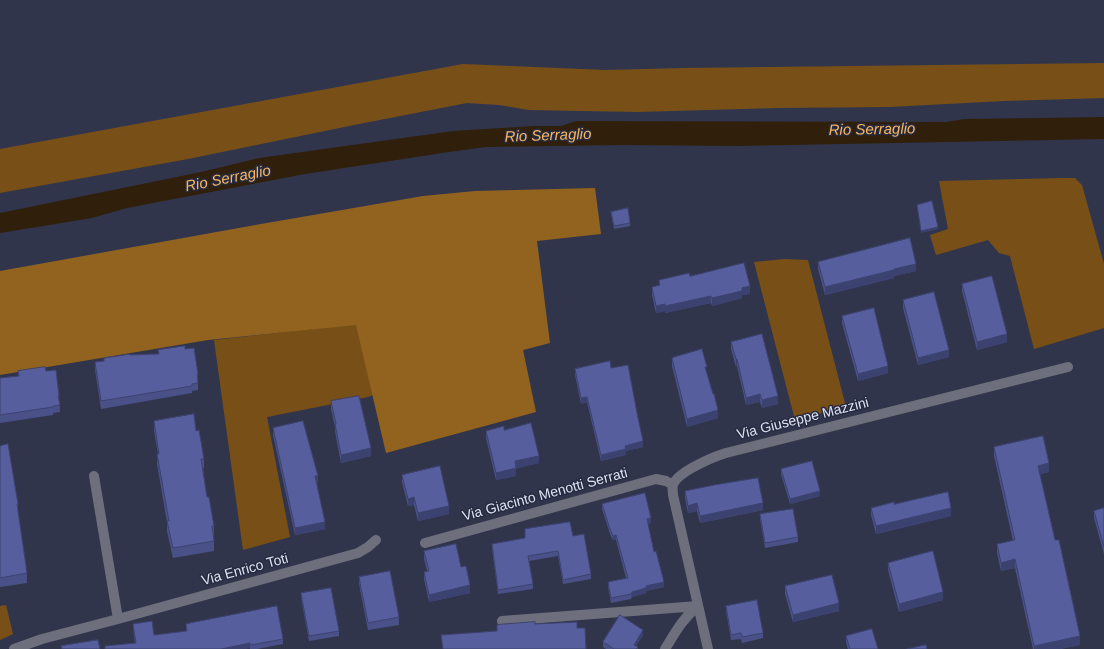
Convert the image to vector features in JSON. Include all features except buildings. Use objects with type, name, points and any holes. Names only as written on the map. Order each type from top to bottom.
[{"type":"street","name":"Via Giuseppe Mazzini","points":[[673,484],[678,478],[692,468],[713,457],[726,453],[1068,367]]},
{"type":"street","points":[[94,476],[118,619]]},
{"type":"street","name":"Via Giacinto Menotti Serrati","points":[[425,543],[656,480],[666,481],[673,484]]},
{"type":"street","points":[[673,484],[673,495],[708,649]]},
{"type":"street","name":"Via Enrico Toti","points":[[14,649],[42,639],[358,553],[376,540]]},
{"type":"street","points":[[502,621],[698,606]]},
{"type":"street","points":[[664,649],[684,619],[698,606]]},
{"type":"shaded area","points":[[1104,63],[1104,98],[889,107],[777,108],[637,112],[529,110],[499,105],[467,103],[188,159],[0,193],[0,149],[463,64],[605,70]]},
{"type":"shaded area","points":[[1075,178],[1082,185],[1104,264],[1104,328],[1034,349],[1010,256],[999,253],[988,240],[936,255],[930,235],[948,229],[939,181]]},
{"type":"shaded area","points":[[595,188],[601,234],[537,241],[550,343],[523,350],[536,412],[386,453],[356,325],[208,340],[0,375],[0,271],[423,196],[475,191]]},
{"type":"shaded area","points":[[784,259],[808,260],[846,407],[795,420],[754,262]]},
{"type":"shaded area","points":[[358,324],[373,395],[267,417],[290,537],[243,550],[214,340]]},
{"type":"shaded area","points":[[6,605],[13,634],[0,640],[0,606]]},
{"type":"water","name":"Rio Serraglio","points":[[1104,117],[1104,139],[738,146],[622,145],[486,147],[305,174],[127,208],[92,218],[0,233],[0,213],[201,172],[259,158],[453,131],[534,126],[561,126],[576,121],[946,122],[964,119]]}]
